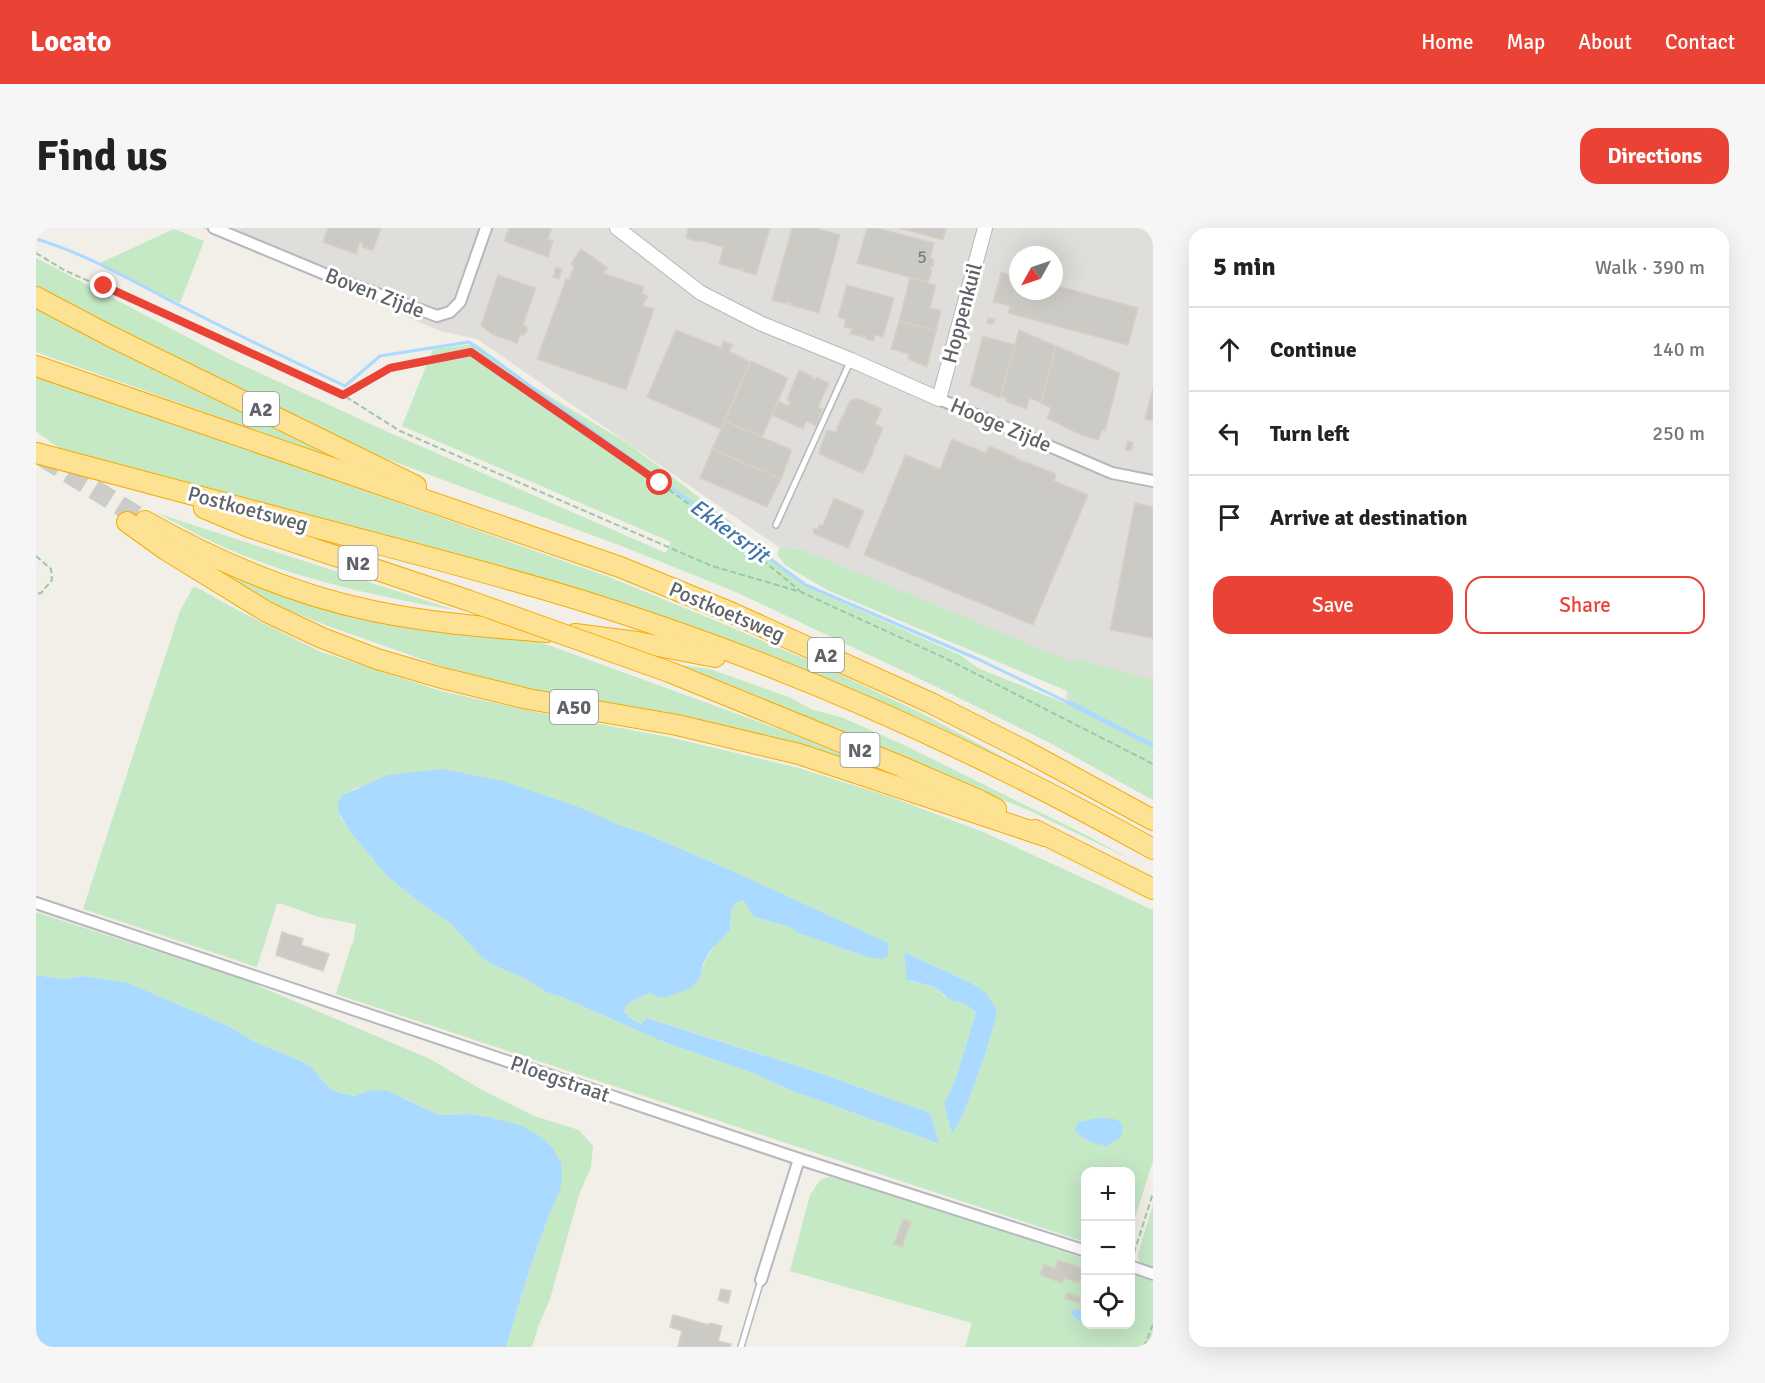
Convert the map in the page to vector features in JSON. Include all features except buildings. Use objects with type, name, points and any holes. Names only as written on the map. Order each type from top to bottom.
[{"type":"highway","name":"Postkoetsweg","points":[[36,297],[110,336],[486,520]]},
{"type":"highway","name":"Postkoetsweg","points":[[36,366],[620,567],[730,612],[931,703],[1153,820]]},
{"type":"highway","name":"Postkoetsweg","points":[[36,453],[477,570],[691,638],[764,665],[920,730],[1011,773],[1153,849]]},
{"type":"highway","name":"Postkoetsweg","points":[[145,482],[249,527],[467,600],[672,673],[981,801],[1045,836],[1153,889]]},
{"type":"highway","name":"Postkoetsweg","points":[[764,665],[588,635],[478,626],[374,611],[327,600],[281,585],[231,566],[133,520],[166,550],[267,612],[322,638],[377,659],[528,699],[676,725],[799,754],[1045,836]]},
{"type":"street","name":"Boven Zijde","points":[[214,228],[332,277],[437,316],[450,312],[460,302],[486,228]]},
{"type":"street","name":"Hooge Zijde","points":[[617,228],[700,292],[762,324],[1112,473],[1153,481]]},
{"type":"street","name":"Hoppenkuil","points":[[939,399],[985,228]]},
{"type":"street","name":"Ploegstraat","points":[[36,903],[799,1159],[1081,1249]]},
{"type":"street","points":[[761,1280],[799,1159]]},
{"type":"street","points":[[1135,1267],[1153,1274]]},
{"type":"lane","points":[[776,525],[851,360]]},
{"type":"lane","points":[[741,1347],[761,1280]]},
{"type":"path","points":[[36,253],[64,270],[343,395],[400,431],[712,566],[801,592],[947,659],[1153,764]]},
{"type":"path","points":[[343,395],[390,368],[471,352],[678,496],[742,543],[801,592]]},
{"type":"path","points":[[36,556],[51,569],[52,580],[41,593],[36,594]]},
{"type":"path","points":[[1135,1250],[1153,1193]]},
{"type":"path","points":[[1144,1347],[1153,1324]]},
{"type":"shaded area","points":[[202,228],[1153,228],[1153,800],[1054,745],[1074,664],[801,549],[780,548],[477,339],[440,331]]},
{"type":"green space","points":[[174,229],[204,241],[180,303],[98,264]]},
{"type":"green space","points":[[36,258],[231,360],[388,432],[666,553],[671,542],[402,426],[433,349],[476,344],[531,385],[627,443],[657,465],[726,518],[805,586],[960,655],[978,668],[1067,704],[1153,748],[1153,800],[1054,745],[736,592],[624,547],[314,430],[36,286]]},
{"type":"green space","points":[[36,306],[385,476],[36,352]]},
{"type":"green space","points":[[36,375],[609,577],[837,673],[925,715],[1014,763],[922,719],[833,682],[714,635],[597,596],[64,452],[36,431]]},
{"type":"green space","points":[[156,513],[455,610],[368,593],[282,569],[217,544]]},
{"type":"green space","points":[[780,548],[801,549],[1074,663],[1073,658],[1153,680],[1153,743],[1069,700],[1072,693],[827,590],[785,565],[777,554]]},
{"type":"green space","points":[[198,560],[529,638],[803,738],[866,764],[866,767],[530,691],[444,667],[273,604]]},
{"type":"green space","points":[[194,586],[321,652],[441,691],[673,738],[795,767],[891,797],[983,832],[1153,910],[1153,1161],[1135,1217],[1135,1167],[1081,1167],[1081,1241],[336,994],[353,943],[356,924],[319,917],[277,904],[257,967],[83,909],[180,611]],"holes":[[[358,787],[617,824],[644,833],[789,898],[867,957],[798,933],[788,926],[754,917],[743,900],[734,904],[730,930],[711,951],[700,978],[659,998],[650,993],[625,1005],[624,1012],[630,1018],[642,1024],[648,1018],[822,1074],[930,1113],[938,1144],[659,1040],[546,992],[524,978],[493,965],[450,923],[386,875],[340,817],[343,795]],[[904,952],[984,991],[995,1006],[997,1014],[963,1115],[952,1134],[944,1104],[957,1076],[976,1012],[965,1004],[944,996],[935,987],[909,981]]]},
{"type":"green space","points":[[664,663],[710,669],[791,698],[813,710],[841,717],[906,746],[1130,859],[1030,811],[811,720]]},
{"type":"green space","points":[[36,912],[247,981],[430,1059],[482,1090],[534,1116],[579,1130],[593,1146],[591,1167],[579,1195],[550,1299],[532,1347],[506,1347],[529,1271],[560,1191],[552,1147],[540,1136],[520,1125],[489,1117],[468,1114],[439,1115],[404,1098],[372,1090],[354,1096],[331,1090],[311,1067],[301,1061],[257,1043],[226,1025],[128,983],[84,976],[63,979],[36,975]]},
{"type":"green space","points":[[829,1177],[849,1181],[1081,1258],[1081,1310],[1071,1311],[1071,1314],[1081,1322],[1081,1329],[1135,1329],[1135,1275],[1153,1281],[1153,1347],[965,1347],[972,1323],[790,1271],[810,1195],[820,1180]]},
{"type":"green space","points":[[1153,1205],[1153,1271],[1142,1265],[1138,1254]]},
{"type":"water","points":[[1069,700],[1153,743],[1153,748],[1067,704]]},
{"type":"water","points":[[443,769],[502,781],[581,808],[730,870],[888,943],[888,955],[883,959],[867,957],[798,933],[788,926],[754,917],[743,900],[734,904],[730,930],[710,951],[703,964],[700,978],[691,988],[659,998],[650,993],[626,1005],[624,1012],[641,1024],[647,1018],[822,1074],[930,1113],[939,1144],[659,1040],[546,992],[482,957],[450,923],[386,875],[348,829],[338,811],[338,802],[343,795],[388,775]]},
{"type":"water","points":[[904,952],[971,983],[984,991],[995,1006],[997,1014],[985,1055],[963,1115],[952,1134],[944,1104],[957,1076],[976,1012],[965,1004],[950,1000],[935,987],[907,980]]},
{"type":"water","points":[[36,975],[63,979],[84,976],[128,983],[226,1025],[257,1043],[301,1061],[311,1067],[331,1090],[354,1096],[372,1090],[388,1091],[439,1115],[468,1114],[489,1117],[520,1125],[540,1136],[552,1147],[561,1163],[560,1191],[529,1271],[506,1347],[36,1347]]},
{"type":"water","points":[[1098,1118],[1115,1119],[1120,1122],[1123,1127],[1121,1137],[1106,1146],[1085,1139],[1075,1130],[1078,1122]]},
{"type":"water","points":[[1081,1309],[1081,1322],[1071,1314],[1073,1310]]},
{"type":"waterway","name":"Ekkersrijt","points":[[36,239],[92,260],[222,327],[345,386],[380,356],[469,342],[806,585],[980,660],[1069,703]]},
{"type":"tunnel","points":[[43,457],[140,518]]},
{"type":"route","points":[[104,286],[343,395],[390,368],[471,352],[660,483]]}]
